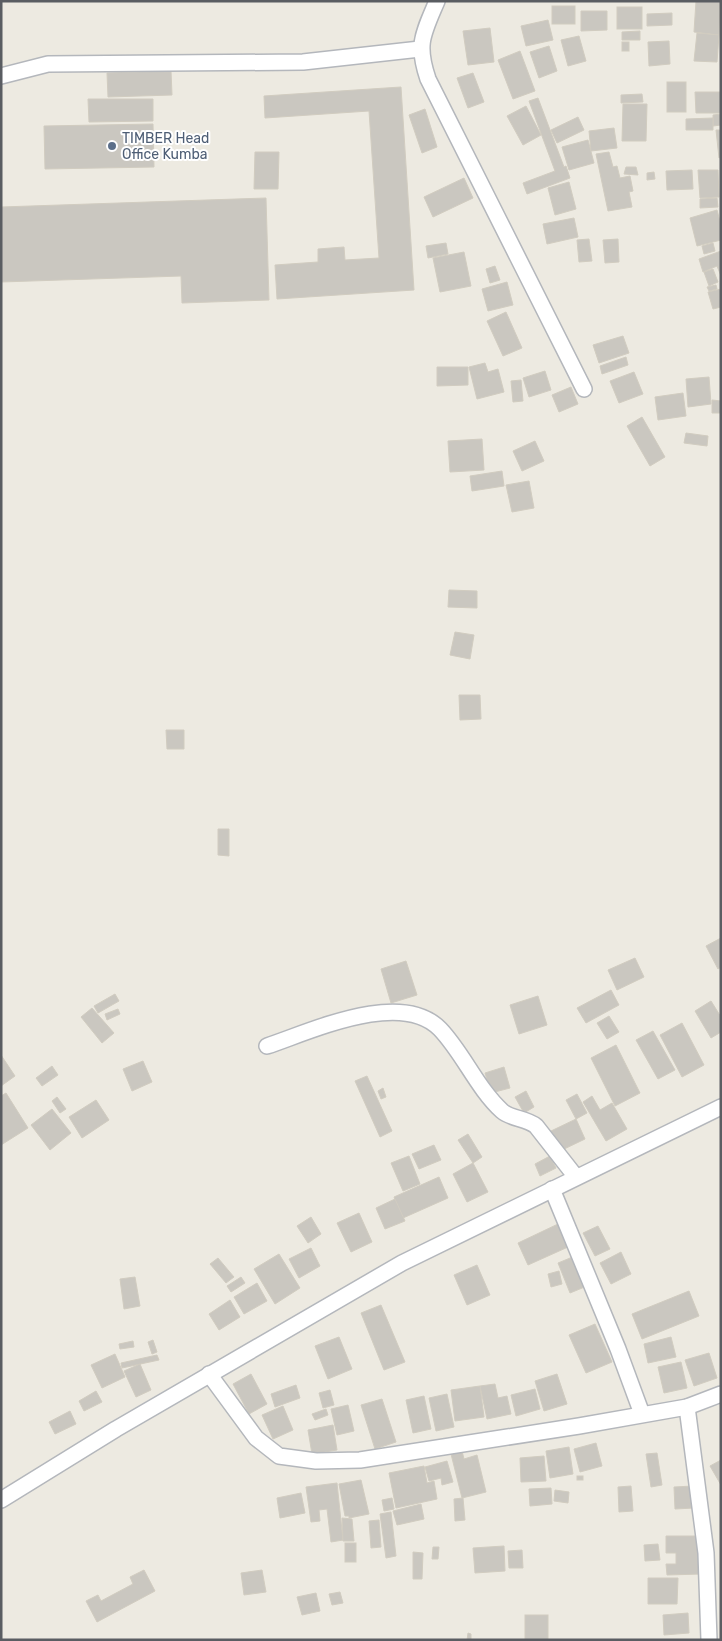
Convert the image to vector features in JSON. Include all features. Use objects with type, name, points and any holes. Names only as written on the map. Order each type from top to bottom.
[{"type":"street","points":[[436,1],[424,31],[420,50],[428,79],[584,389]]},
{"type":"street","points":[[1,76],[48,64],[303,62],[420,50]]},
{"type":"street","points":[[267,1046],[368,1013],[409,1013],[425,1018],[440,1029],[503,1111],[530,1121],[536,1126],[576,1177]]},
{"type":"street","points":[[1,1500],[208,1374],[402,1263],[721,1107]]},
{"type":"street","points":[[552,1189],[618,1349],[642,1414]]},
{"type":"street","points":[[208,1374],[256,1438],[279,1456],[316,1461],[360,1460],[579,1426],[687,1407],[721,1394]]},
{"type":"street","points":[[687,1407],[714,1552],[709,1640]]},
{"type":"building","points":[[696,1],[720,1],[719,35],[694,32]]},
{"type":"building","points":[[552,6],[575,6],[575,24],[552,24]]},
{"type":"building","points":[[617,7],[642,7],[642,29],[617,29]]},
{"type":"building","points":[[581,11],[607,11],[607,30],[581,31]]},
{"type":"building","points":[[672,13],[672,25],[647,26],[647,14]]},
{"type":"building","points":[[548,20],[553,40],[526,46],[521,26]]},
{"type":"building","points":[[490,28],[494,62],[468,65],[463,31]]},
{"type":"building","points":[[640,31],[640,40],[622,40],[622,32]]},
{"type":"building","points":[[697,33],[719,35],[717,62],[694,61]]},
{"type":"building","points":[[579,36],[586,61],[568,66],[561,40]]},
{"type":"building","points":[[669,41],[670,64],[649,66],[648,42]]},
{"type":"building","points":[[622,42],[629,42],[629,51],[622,51]]},
{"type":"building","points":[[549,46],[557,71],[539,78],[530,52]]},
{"type":"building","points":[[520,51],[535,91],[513,99],[498,60]]},
{"type":"building","points":[[171,71],[172,95],[108,97],[107,73]]},
{"type":"building","points":[[473,73],[484,102],[468,108],[457,78]]},
{"type":"building","points":[[667,82],[686,82],[686,112],[667,112]]},
{"type":"building","points":[[401,87],[414,290],[277,299],[275,265],[318,262],[318,249],[344,247],[345,260],[379,258],[369,111],[265,118],[264,96]]},
{"type":"building","points":[[695,92],[721,92],[721,113],[696,113]]},
{"type":"building","points":[[642,94],[643,102],[621,103],[621,95]]},
{"type":"building","points":[[538,98],[570,178],[527,194],[523,183],[555,171],[529,101]]},
{"type":"building","points":[[88,99],[153,99],[153,121],[89,122]]},
{"type":"building","points":[[623,104],[647,104],[646,141],[622,141]]},
{"type":"building","points":[[526,106],[541,135],[523,145],[507,116]]},
{"type":"building","points":[[425,109],[437,147],[422,153],[409,115]]},
{"type":"building","points":[[721,114],[721,125],[713,126],[713,115]]},
{"type":"building","points":[[578,117],[584,130],[557,143],[551,130]]},
{"type":"building","points":[[713,118],[713,130],[686,130],[686,119]]},
{"type":"building","points":[[153,124],[154,167],[45,169],[44,126]]},
{"type":"building","points":[[614,128],[617,148],[591,151],[589,131]]},
{"type":"building","points":[[716,130],[721,130],[721,157],[719,158]]},
{"type":"building","points":[[588,140],[594,163],[569,170],[562,147]]},
{"type":"building","points":[[255,152],[279,152],[278,189],[254,189]]},
{"type":"building","points":[[609,152],[613,167],[617,166],[620,178],[630,176],[633,191],[629,192],[632,207],[608,211],[596,154]]},
{"type":"building","points":[[626,167],[636,167],[638,175],[624,174]]},
{"type":"building","points":[[692,170],[693,189],[667,190],[666,171]]},
{"type":"building","points":[[698,170],[718,170],[719,197],[700,198]]},
{"type":"building","points":[[654,172],[655,179],[647,180],[647,173]]},
{"type":"building","points":[[464,178],[473,198],[433,217],[424,197]]},
{"type":"building","points":[[569,182],[576,209],[555,215],[548,188]]},
{"type":"building","points":[[266,198],[269,300],[182,303],[181,276],[1,282],[1,207]]},
{"type":"building","points":[[717,198],[718,207],[700,208],[700,199]]},
{"type":"building","points":[[717,210],[721,225],[721,240],[697,246],[690,218]]},
{"type":"building","points":[[574,218],[578,237],[547,244],[543,224]]},
{"type":"building","points":[[589,239],[592,261],[579,262],[577,240]]},
{"type":"building","points":[[618,239],[619,262],[605,263],[603,240]]},
{"type":"building","points":[[446,243],[448,254],[428,258],[426,246]]},
{"type":"building","points":[[713,243],[715,251],[704,254],[702,246]]},
{"type":"building","points":[[721,251],[721,276],[717,266],[703,272],[699,259]]},
{"type":"building","points":[[464,252],[471,286],[440,292],[433,258]]},
{"type":"building","points":[[495,266],[500,280],[490,283],[486,269]]},
{"type":"building","points":[[713,269],[718,282],[709,286],[704,272]]},
{"type":"building","points":[[507,282],[513,305],[488,311],[482,289]]},
{"type":"building","points":[[716,285],[717,289],[709,291],[707,287]]},
{"type":"building","points":[[721,289],[721,307],[713,309],[708,292]]},
{"type":"building","points":[[506,312],[522,348],[503,356],[487,321]]},
{"type":"building","points":[[623,336],[629,353],[599,363],[593,345]]},
{"type":"building","points":[[626,357],[628,365],[602,374],[600,366]]},
{"type":"building","points":[[485,363],[488,372],[498,369],[504,392],[477,399],[469,367]]},
{"type":"building","points":[[437,367],[468,367],[468,385],[437,386]]},
{"type":"building","points":[[545,371],[551,390],[529,397],[523,378]]},
{"type":"building","points":[[634,372],[643,394],[619,403],[610,381]]},
{"type":"building","points":[[709,377],[711,404],[688,407],[686,379]]},
{"type":"building","points":[[521,380],[523,401],[513,402],[511,381]]},
{"type":"building","points":[[571,387],[578,404],[559,412],[552,395]]},
{"type":"building","points":[[683,393],[686,416],[658,420],[655,397]]},
{"type":"building","points":[[712,400],[721,401],[721,413],[712,413]]},
{"type":"building","points":[[642,417],[665,457],[650,466],[627,426]]},
{"type":"building","points":[[686,433],[708,436],[707,446],[684,443]]},
{"type":"building","points":[[482,439],[484,470],[450,472],[448,441]]},
{"type":"building","points":[[535,441],[544,461],[522,471],[513,451]]},
{"type":"building","points":[[502,471],[504,486],[472,491],[470,476]]},
{"type":"building","points":[[529,481],[534,508],[512,512],[506,485]]},
{"type":"building","points":[[449,590],[477,591],[477,608],[448,607]]},
{"type":"building","points":[[455,632],[474,635],[470,659],[450,655]]},
{"type":"building","points":[[459,695],[480,695],[481,719],[460,720]]},
{"type":"building","points":[[166,730],[184,730],[184,749],[167,749]]},
{"type":"building","points":[[218,829],[229,829],[229,856],[218,855]]},
{"type":"building","points":[[721,938],[721,967],[718,969],[706,946]]},
{"type":"building","points":[[635,958],[644,977],[617,990],[608,970]]},
{"type":"building","points":[[406,961],[417,995],[391,1003],[381,969]]},
{"type":"building","points":[[611,990],[619,1005],[586,1023],[577,1008]]},
{"type":"building","points":[[115,994],[119,1001],[98,1013],[94,1006]]},
{"type":"building","points":[[538,996],[547,1025],[519,1034],[510,1005]]},
{"type":"building","points":[[711,1001],[721,1017],[721,1032],[711,1038],[695,1011]]},
{"type":"building","points":[[92,1008],[114,1033],[102,1043],[81,1017]]},
{"type":"building","points":[[118,1009],[120,1014],[107,1020],[105,1014]]},
{"type":"building","points":[[609,1016],[619,1032],[607,1039],[597,1023]]},
{"type":"building","points":[[682,1023],[704,1065],[682,1077],[660,1035]]},
{"type":"building","points":[[653,1031],[675,1070],[658,1079],[636,1040]]},
{"type":"building","points":[[616,1045],[640,1093],[615,1106],[591,1058]]},
{"type":"building","points":[[1,1055],[15,1076],[1,1086]]},
{"type":"building","points":[[143,1061],[152,1082],[132,1091],[123,1069]]},
{"type":"building","points":[[52,1066],[58,1075],[42,1086],[36,1078]]},
{"type":"building","points":[[504,1067],[510,1088],[491,1093],[485,1073]]},
{"type":"building","points":[[367,1076],[392,1131],[380,1137],[355,1081]]},
{"type":"building","points":[[383,1088],[386,1097],[381,1099],[378,1091]]},
{"type":"building","points":[[526,1091],[534,1107],[524,1113],[515,1097]]},
{"type":"building","points":[[6,1093],[28,1128],[1,1145],[1,1096]]},
{"type":"building","points":[[577,1094],[587,1113],[576,1119],[566,1100]]},
{"type":"building","points":[[592,1096],[600,1110],[612,1103],[627,1129],[606,1141],[583,1102]]},
{"type":"building","points":[[57,1097],[66,1109],[60,1113],[52,1101]]},
{"type":"building","points":[[96,1100],[109,1120],[82,1138],[69,1117]]},
{"type":"building","points":[[52,1109],[71,1133],[50,1150],[31,1125]]},
{"type":"building","points":[[576,1119],[585,1139],[560,1151],[551,1131]]},
{"type":"building","points":[[468,1134],[482,1157],[473,1163],[458,1140]]},
{"type":"building","points":[[434,1145],[441,1160],[419,1169],[412,1154]]},
{"type":"building","points":[[409,1156],[420,1184],[403,1191],[391,1163]]},
{"type":"building","points":[[550,1156],[556,1168],[540,1176],[535,1164]]},
{"type":"building","points":[[473,1163],[488,1192],[467,1202],[453,1174]]},
{"type":"building","points":[[439,1177],[448,1198],[403,1218],[394,1197]]},
{"type":"building","points":[[395,1199],[405,1221],[385,1229],[376,1208]]},
{"type":"building","points":[[359,1213],[372,1242],[351,1252],[337,1223]]},
{"type":"building","points":[[311,1217],[321,1234],[308,1243],[297,1226]]},
{"type":"building","points":[[558,1224],[568,1247],[528,1265],[518,1243]]},
{"type":"building","points":[[598,1226],[610,1249],[595,1256],[583,1233]]},
{"type":"building","points":[[311,1248],[320,1266],[299,1278],[289,1259]]},
{"type":"building","points":[[621,1252],[631,1274],[611,1284],[600,1263]]},
{"type":"building","points":[[279,1254],[300,1288],[275,1304],[254,1269]]},
{"type":"building","points":[[575,1256],[587,1286],[570,1293],[558,1263]]},
{"type":"building","points":[[218,1258],[234,1277],[226,1283],[210,1264]]},
{"type":"building","points":[[477,1265],[490,1295],[467,1305],[454,1275]]},
{"type":"building","points":[[559,1271],[562,1284],[551,1287],[548,1274]]},
{"type":"building","points":[[135,1277],[140,1306],[124,1309],[120,1279]]},
{"type":"building","points":[[241,1277],[245,1283],[231,1292],[227,1286]]},
{"type":"building","points":[[257,1283],[267,1301],[244,1314],[234,1297]]},
{"type":"building","points":[[689,1291],[699,1316],[642,1339],[632,1314]]},
{"type":"building","points":[[230,1300],[240,1317],[219,1330],[209,1314]]},
{"type":"building","points":[[381,1305],[405,1362],[384,1370],[361,1313]]},
{"type":"building","points":[[595,1324],[612,1362],[586,1373],[569,1335]]},
{"type":"building","points":[[339,1337],[352,1369],[328,1379],[315,1346]]},
{"type":"building","points":[[671,1337],[676,1357],[648,1363],[644,1344]]},
{"type":"building","points":[[153,1340],[157,1352],[152,1354],[148,1342]]},
{"type":"building","points":[[133,1341],[134,1347],[120,1349],[119,1344]]},
{"type":"building","points":[[709,1353],[717,1378],[694,1386],[685,1360]]},
{"type":"building","points":[[115,1354],[125,1377],[102,1388],[91,1365]]},
{"type":"building","points":[[157,1355],[159,1360],[122,1368],[121,1363]]},
{"type":"building","points":[[681,1362],[687,1388],[664,1393],[658,1367]]},
{"type":"building","points":[[140,1364],[151,1390],[136,1397],[124,1371]]},
{"type":"building","points":[[251,1374],[267,1404],[249,1414],[233,1384]]},
{"type":"building","points":[[557,1374],[567,1404],[544,1411],[535,1381]]},
{"type":"building","points":[[495,1384],[498,1398],[507,1396],[511,1414],[487,1419],[480,1386]]},
{"type":"building","points":[[296,1385],[300,1398],[275,1407],[271,1394]]},
{"type":"building","points":[[480,1386],[484,1417],[455,1421],[451,1390]]},
{"type":"building","points":[[535,1389],[540,1409],[516,1416],[511,1395]]},
{"type":"building","points":[[330,1390],[334,1405],[323,1408],[319,1393]]},
{"type":"building","points":[[96,1391],[102,1402],[84,1411],[79,1401]]},
{"type":"building","points":[[447,1394],[454,1427],[436,1431],[429,1398]]},
{"type":"building","points":[[424,1396],[431,1429],[413,1433],[406,1400]]},
{"type":"building","points":[[382,1399],[396,1442],[375,1449],[361,1405]]},
{"type":"building","points":[[348,1405],[354,1431],[337,1435],[331,1409]]},
{"type":"building","points":[[283,1406],[293,1430],[273,1439],[262,1415]]},
{"type":"building","points":[[326,1409],[328,1415],[315,1420],[312,1414]]},
{"type":"building","points":[[70,1411],[76,1424],[55,1434],[49,1422]]},
{"type":"building","points":[[333,1425],[337,1450],[312,1454],[308,1430]]},
{"type":"building","points":[[596,1443],[602,1466],[580,1472],[574,1449]]},
{"type":"building","points":[[569,1447],[573,1474],[550,1478],[546,1451]]},
{"type":"building","points":[[462,1451],[464,1459],[477,1455],[486,1492],[462,1498],[451,1454]]},
{"type":"building","points":[[657,1453],[662,1485],[651,1487],[646,1454]]},
{"type":"building","points":[[544,1456],[546,1481],[521,1482],[520,1458]]},
{"type":"building","points":[[721,1460],[721,1485],[710,1466]]},
{"type":"building","points":[[447,1461],[453,1482],[442,1485],[441,1478],[429,1481],[425,1467]]},
{"type":"building","points":[[424,1466],[427,1483],[434,1481],[437,1499],[396,1508],[389,1473]]},
{"type":"building","points":[[577,1476],[583,1476],[583,1480],[577,1480]]},
{"type":"building","points":[[361,1480],[369,1514],[349,1518],[349,1516],[345,1516],[339,1484]]},
{"type":"building","points":[[337,1483],[343,1540],[331,1542],[327,1509],[319,1510],[320,1521],[311,1522],[306,1487]]},
{"type":"building","points":[[631,1486],[633,1511],[619,1512],[618,1487]]},
{"type":"building","points":[[693,1486],[694,1508],[675,1509],[674,1487]]},
{"type":"building","points":[[551,1488],[552,1504],[530,1506],[529,1489]]},
{"type":"building","points":[[555,1490],[569,1492],[568,1503],[554,1501]]},
{"type":"building","points":[[301,1493],[305,1513],[280,1518],[277,1498]]},
{"type":"building","points":[[392,1498],[394,1509],[384,1511],[382,1500]]},
{"type":"building","points":[[463,1498],[465,1520],[455,1521],[454,1499]]},
{"type":"building","points":[[421,1504],[424,1519],[397,1525],[393,1511]]},
{"type":"building","points":[[391,1512],[396,1556],[386,1558],[380,1514]]},
{"type":"building","points":[[342,1518],[352,1519],[354,1541],[343,1541]]},
{"type":"building","points":[[379,1520],[381,1547],[371,1548],[369,1521]]},
{"type":"building","points":[[666,1536],[701,1536],[701,1574],[667,1575],[666,1564],[676,1564],[676,1553],[666,1553]]},
{"type":"building","points":[[345,1543],[356,1543],[356,1562],[345,1562]]},
{"type":"building","points":[[658,1544],[660,1560],[645,1561],[644,1545]]},
{"type":"building","points":[[504,1546],[505,1571],[475,1573],[473,1548]]},
{"type":"building","points":[[433,1547],[439,1547],[438,1559],[432,1559]]},
{"type":"building","points":[[522,1550],[523,1568],[509,1568],[508,1551]]},
{"type":"building","points":[[413,1552],[423,1553],[422,1579],[413,1579]]},
{"type":"building","points":[[144,1570],[155,1591],[97,1622],[86,1601],[98,1595],[101,1601],[133,1584],[130,1577]]},
{"type":"building","points":[[262,1570],[266,1592],[244,1595],[241,1573]]},
{"type":"building","points":[[648,1578],[678,1578],[677,1604],[648,1604]]},
{"type":"building","points":[[340,1592],[343,1603],[332,1605],[329,1594]]},
{"type":"building","points":[[316,1593],[320,1611],[302,1615],[297,1597]]},
{"type":"building","points":[[688,1613],[689,1633],[664,1635],[663,1615]]},
{"type":"building","points":[[525,1615],[548,1615],[548,1640],[525,1640]]},
{"type":"building","points":[[468,1633],[471,1634],[471,1640],[467,1640]]},
{"type":"place","name":"TIMBER Head Office Kumba","points":[[112,146]]}]
